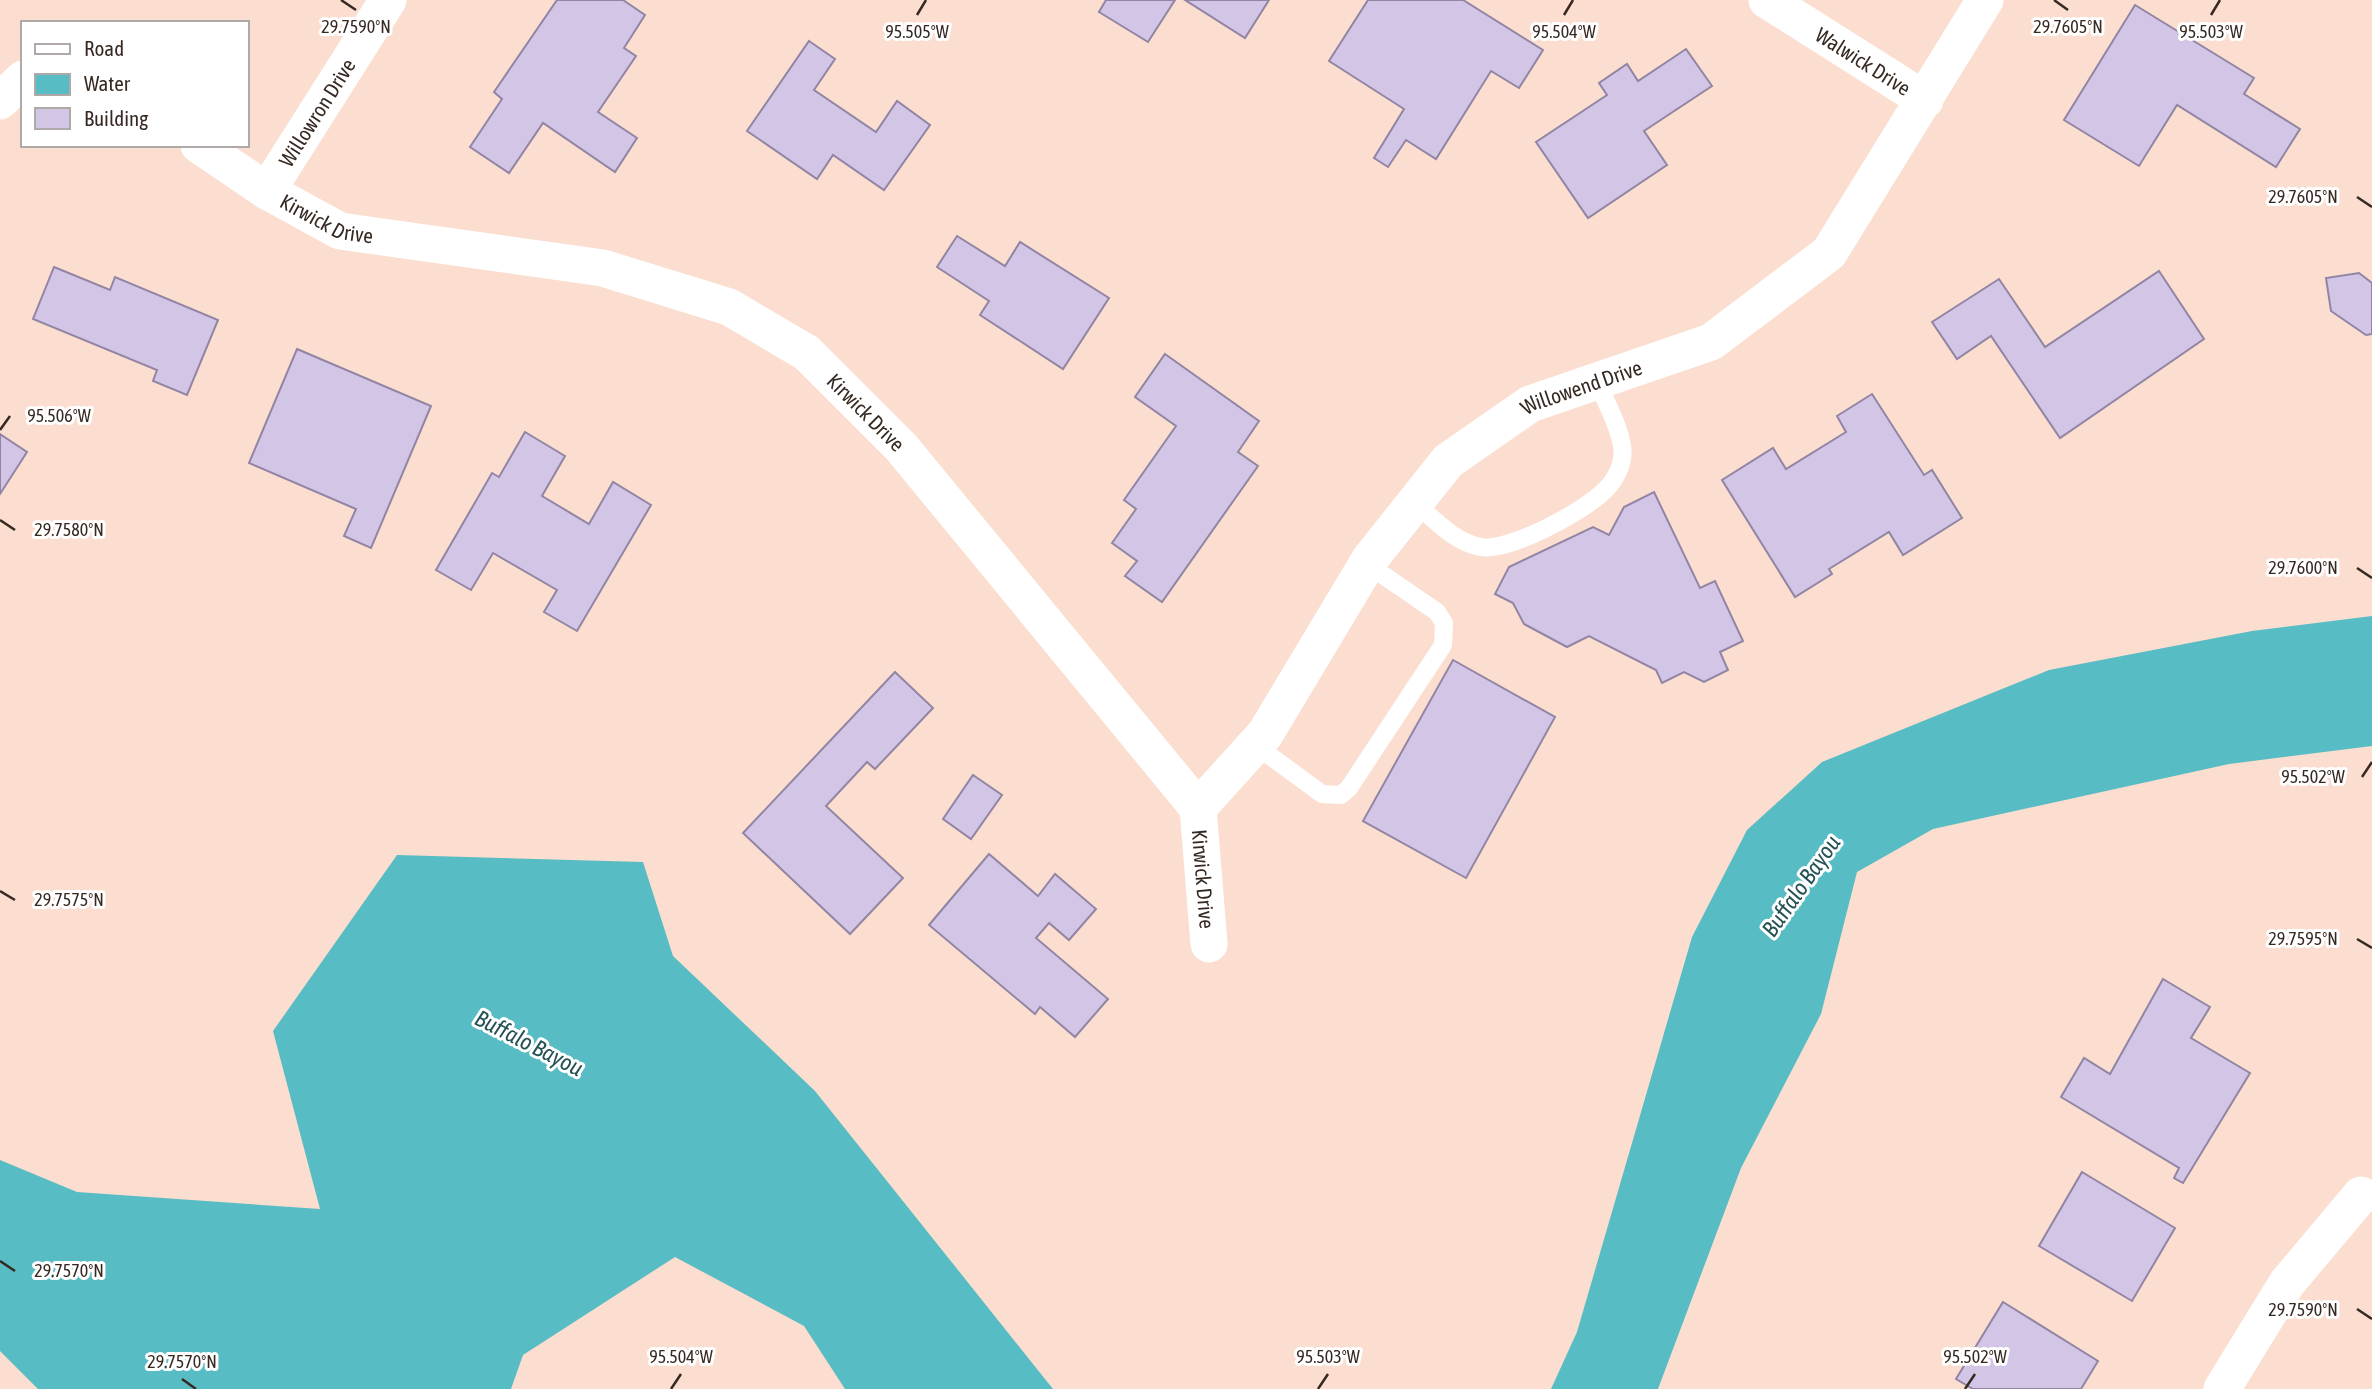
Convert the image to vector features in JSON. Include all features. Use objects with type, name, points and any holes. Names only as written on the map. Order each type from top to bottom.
[{"type":"street","name":"Willowron Drive","points":[[201,147],[267,191],[388,0]]},
{"type":"street","name":"Walwick Drive","points":[[1767,0],[1925,100]]},
{"type":"street","name":"Willowend Drive","points":[[1198,808],[1265,734],[1367,564],[1448,461],[1530,404],[1712,342],[1829,253],[1985,0]]},
{"type":"street","points":[[0,102],[21,81]]},
{"type":"street","name":"Kirwick Drive","points":[[267,191],[340,231],[603,268],[729,307],[807,353],[901,447],[1198,808],[1209,944]]},
{"type":"street","points":[[2222,1389],[2287,1283],[2361,1195]]},
{"type":"lane","points":[[1415,503],[1466,544],[1484,548],[1509,544],[1581,508],[1606,489],[1619,470],[1623,447],[1597,381]]},
{"type":"lane","points":[[1255,745],[1322,794],[1341,795],[1443,645],[1444,623],[1437,612],[1367,564]]},
{"type":"water","name":"Buffalo Bayou","points":[[2372,616],[2372,746],[2229,764],[1933,829],[1857,872],[1821,1014],[1741,1168],[1658,1389],[1551,1389],[1577,1332],[1692,937],[1747,830],[1822,762],[2049,670],[2252,631]]},
{"type":"water","name":"Buffalo Bayou","points":[[397,855],[643,862],[673,956],[815,1091],[1053,1389],[845,1389],[804,1326],[675,1257],[523,1355],[511,1389],[38,1389],[0,1351],[0,1160],[77,1192],[320,1209],[273,1031]]},
{"type":"building","points":[[557,0],[623,0],[645,15],[624,48],[636,56],[598,112],[637,138],[615,172],[543,123],[509,173],[470,147],[502,99],[494,92]]},
{"type":"building","points":[[1106,0],[1175,0],[1148,42],[1099,12]]},
{"type":"building","points":[[1185,0],[1269,0],[1245,38]]},
{"type":"building","points":[[1368,0],[1463,0],[1543,50],[1519,88],[1491,71],[1436,159],[1406,140],[1388,167],[1374,158],[1404,109],[1329,61]]},
{"type":"building","points":[[2135,5],[2254,78],[2244,94],[2300,129],[2276,167],[2177,105],[2139,166],[2064,120]]},
{"type":"building","points":[[809,41],[835,59],[814,90],[876,132],[897,101],[930,125],[884,190],[833,155],[817,179],[747,131]]},
{"type":"building","points":[[1686,49],[1712,86],[1644,131],[1667,165],[1588,218],[1536,142],[1607,95],[1599,83],[1627,64],[1638,81]]},
{"type":"building","points":[[957,236],[1005,266],[1020,242],[1109,298],[1063,369],[980,315],[989,301],[937,267]]},
{"type":"building","points":[[54,267],[110,290],[115,277],[218,320],[187,395],[153,381],[157,370],[33,319]]},
{"type":"building","points":[[2159,271],[2204,339],[2060,438],[1991,336],[1957,359],[1932,322],[1999,279],[2045,347]]},
{"type":"building","points":[[2359,273],[2372,283],[2372,334],[2366,335],[2331,311],[2326,278]]},
{"type":"building","points":[[297,349],[431,406],[371,548],[344,536],[356,509],[249,463]]},
{"type":"building","points":[[1165,354],[1259,421],[1238,452],[1258,466],[1162,602],[1125,576],[1137,561],[1112,543],[1136,509],[1124,500],[1176,426],[1135,397]]},
{"type":"building","points":[[1872,394],[1924,475],[1932,470],[1962,518],[1903,555],[1889,532],[1829,569],[1832,574],[1795,597],[1722,480],[1773,448],[1786,469],[1846,432],[1837,416]]},
{"type":"building","points":[[525,432],[565,456],[542,496],[589,524],[613,482],[651,505],[577,631],[544,612],[557,590],[493,553],[471,590],[436,570],[492,473],[499,477]]},
{"type":"building","points":[[0,434],[27,452],[0,494]]},
{"type":"building","points":[[1654,492],[1700,588],[1715,581],[1743,641],[1720,652],[1728,670],[1704,682],[1684,672],[1662,683],[1656,670],[1589,636],[1567,647],[1524,624],[1513,603],[1495,594],[1509,567],[1593,527],[1609,535],[1624,507]]},
{"type":"building","points":[[1453,660],[1555,717],[1466,878],[1363,821]]},
{"type":"building","points":[[895,672],[933,708],[875,769],[867,762],[826,806],[903,878],[850,934],[743,833]]},
{"type":"building","points":[[973,775],[1002,795],[971,839],[943,819]]},
{"type":"building","points":[[989,854],[1038,896],[1055,874],[1096,909],[1069,940],[1049,923],[1036,938],[1108,999],[1075,1037],[1040,1007],[1035,1014],[929,925]]},
{"type":"building","points":[[2163,979],[2210,1007],[2191,1038],[2250,1073],[2183,1183],[2174,1178],[2179,1168],[2061,1097],[2084,1058],[2110,1074]]},
{"type":"building","points":[[2082,1172],[2175,1228],[2132,1301],[2039,1246]]},
{"type":"building","points":[[2003,1302],[2098,1361],[2081,1389],[1973,1389],[1956,1379]]}]
